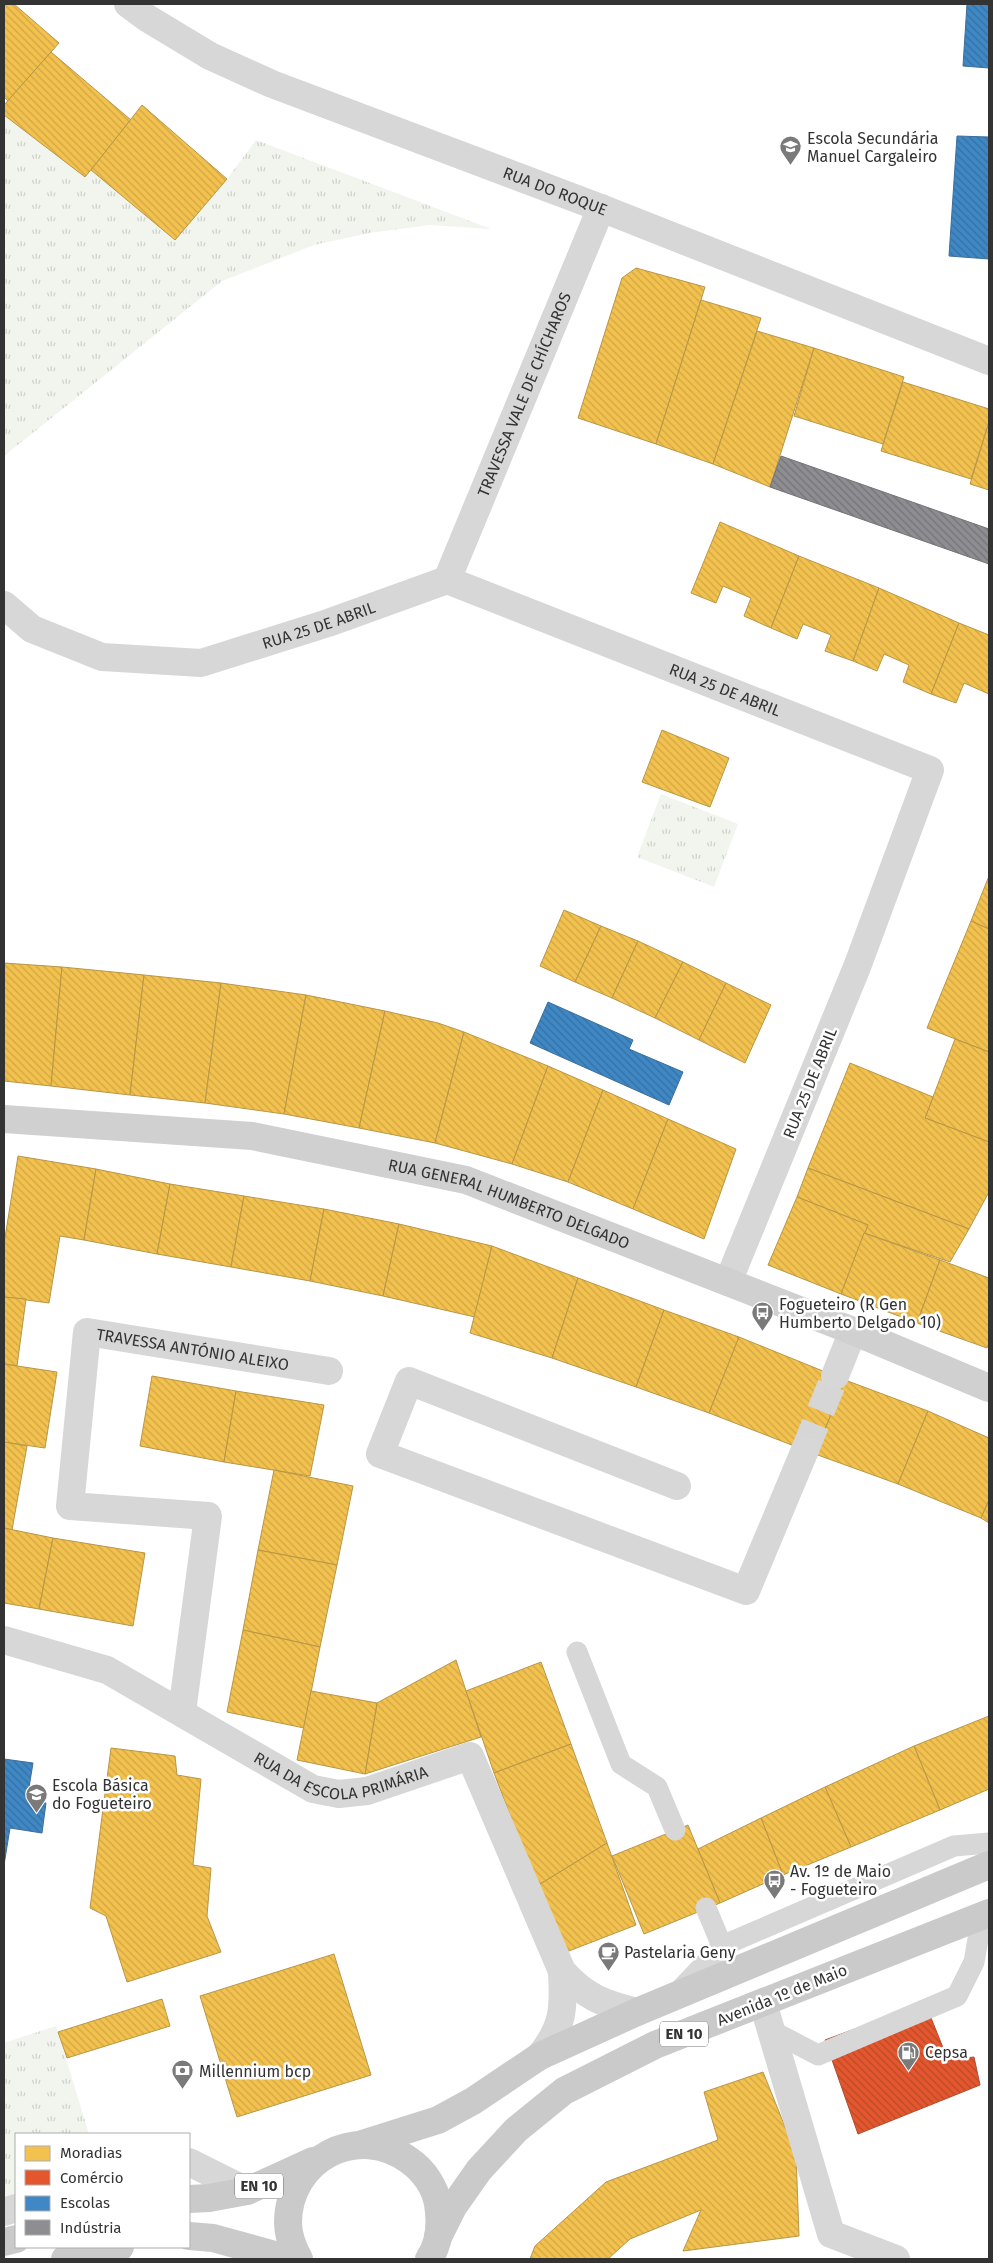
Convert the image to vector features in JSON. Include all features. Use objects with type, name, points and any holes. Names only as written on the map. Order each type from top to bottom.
[{"type":"main road","name":"EN 10","points":[[362,2144],[438,2120],[474,2101],[540,2056],[672,1997],[989,1865]]},
{"type":"main road","name":"Avenida 1º de Maio","points":[[434,2248],[453,2207],[479,2170],[516,2130],[564,2091],[655,2045],[986,1914]]},
{"type":"main road","points":[[298,2259],[292,2244],[288,2225],[290,2204],[296,2185],[308,2169],[324,2156],[342,2148],[362,2144],[381,2146],[400,2153],[416,2165],[429,2180],[437,2198],[440,2217],[434,2248]]},
{"type":"main road","name":"EN 10","points":[[190,2199],[209,2198],[247,2191],[324,2156]]},
{"type":"main road","points":[[190,2236],[213,2238],[288,2259]]},
{"type":"main road","points":[[65,2259],[115,2248]]},
{"type":"street","name":"RUA DO ROQUE","points":[[128,4],[147,18],[210,56],[272,84],[601,208],[989,361]]},
{"type":"street","name":"TRAVESSA VALE DE CHÍCHAROS","points":[[446,580],[601,208]]},
{"type":"street","name":"RUA 25 DE ABRIL","points":[[4,605],[32,629],[102,656],[201,663],[328,623],[446,580],[930,770],[857,967],[728,1282]]},
{"type":"street","name":"RUA GENERAL HUMBERTO DELGADO","points":[[4,1119],[252,1136],[466,1180],[853,1331],[989,1388]]},
{"type":"street","points":[[835,1376],[853,1331]]},
{"type":"street","name":"TRAVESSA ANTÓNIO ALEIXO","points":[[182,1712],[208,1516],[70,1506],[87,1332],[329,1371]]},
{"type":"street","points":[[677,1486],[409,1381],[380,1454],[746,1591],[805,1450]]},
{"type":"street","name":"RUA DA ESCOLA PRIMÁRIA","points":[[4,1640],[107,1670],[182,1712],[290,1777],[314,1789],[339,1794],[367,1791],[470,1756],[562,1971],[576,1988],[594,1999],[637,2012]]},
{"type":"street","name":"RUA DA ESCOLA PRIMÁRIA","points":[[540,2056],[553,2040],[561,2020],[564,2002],[562,1971]]},
{"type":"street","points":[[763,2003],[831,2234],[896,2259]]},
{"type":"street","points":[[190,2162],[247,2191]]},
{"type":"lane","points":[[577,1652],[622,1764],[657,1787],[675,1830]]},
{"type":"lane","points":[[672,1997],[722,1946],[954,1846],[989,1842]]},
{"type":"lane","points":[[706,1908],[722,1946]]},
{"type":"lane","points":[[772,2031],[818,2055],[957,1996],[974,1962],[986,1914]]},
{"type":"green space","points":[[4,115],[84,177],[91,170],[174,240],[227,179],[256,140],[491,229],[430,225],[369,233],[314,245],[222,281],[4,456]]},
{"type":"green space","points":[[661,794],[738,824],[714,887],[637,857]]},
{"type":"green space","points":[[56,2026],[89,2133],[15,2133],[15,2195],[4,2199],[4,2043]]},
{"type":"building: Moradias","points":[[4,4],[14,4],[59,43],[8,101],[4,97]]},
{"type":"building: Moradias","points":[[51,52],[131,120],[85,177],[4,115],[4,105]]},
{"type":"building: Moradias","points":[[142,105],[227,179],[175,240],[91,170]]},
{"type":"building: Moradias","points":[[636,268],[705,287],[656,444],[578,418],[622,278]]},
{"type":"building: Moradias","points":[[701,300],[761,318],[713,464],[656,444]]},
{"type":"building: Moradias","points":[[757,331],[814,348],[770,487],[713,464]]},
{"type":"building: Moradias","points":[[814,348],[904,377],[883,444],[794,416]]},
{"type":"building: Moradias","points":[[903,382],[989,409],[989,422],[971,479],[881,451]]},
{"type":"building: Moradias","points":[[989,422],[989,490],[970,484]]},
{"type":"building: Moradias","points":[[720,522],[799,556],[771,628],[744,616],[751,598],[723,586],[716,603],[691,593]]},
{"type":"building: Moradias","points":[[799,556],[879,588],[853,661],[825,651],[831,635],[803,624],[797,639],[771,628]]},
{"type":"building: Moradias","points":[[879,588],[959,623],[931,694],[903,682],[909,665],[884,654],[877,671],[853,661]]},
{"type":"building: Moradias","points":[[959,623],[989,635],[989,694],[964,683],[956,703],[931,694]]},
{"type":"building: Moradias","points":[[662,730],[729,758],[710,807],[642,782]]},
{"type":"building: Moradias","points":[[989,876],[989,929],[971,921]]},
{"type":"building: Moradias","points":[[564,910],[601,926],[575,982],[540,966]]},
{"type":"building: Moradias","points":[[971,921],[989,929],[989,1052],[927,1028]]},
{"type":"building: Moradias","points":[[601,926],[638,941],[612,998],[575,982]]},
{"type":"building: Moradias","points":[[638,941],[683,962],[655,1018],[612,998]]},
{"type":"building: Moradias","points":[[683,962],[726,983],[699,1040],[655,1018]]},
{"type":"building: Moradias","points":[[4,963],[62,967],[51,1086],[4,1081]]},
{"type":"building: Moradias","points":[[62,967],[144,975],[130,1095],[51,1086]]},
{"type":"building: Moradias","points":[[144,975],[221,983],[205,1103],[130,1095]]},
{"type":"building: Moradias","points":[[221,983],[306,995],[284,1114],[205,1103]]},
{"type":"building: Moradias","points":[[726,983],[771,1005],[745,1063],[699,1040]]},
{"type":"building: Moradias","points":[[306,995],[385,1011],[359,1128],[284,1114]]},
{"type":"building: Moradias","points":[[385,1011],[438,1023],[464,1032],[435,1143],[359,1128]]},
{"type":"building: Moradias","points":[[464,1032],[548,1066],[512,1164],[435,1143]]},
{"type":"building: Moradias","points":[[955,1039],[989,1052],[989,1142],[925,1118]]},
{"type":"building: Moradias","points":[[850,1063],[933,1097],[925,1118],[989,1142],[989,1192],[969,1229],[808,1168]]},
{"type":"building: Moradias","points":[[548,1066],[603,1090],[568,1182],[512,1164]]},
{"type":"building: Moradias","points":[[603,1090],[668,1119],[633,1209],[568,1182]]},
{"type":"building: Moradias","points":[[668,1119],[736,1149],[704,1239],[633,1209]]},
{"type":"building: Moradias","points":[[18,1156],[96,1169],[84,1240],[60,1236],[49,1303],[4,1297],[4,1244]]},
{"type":"building: Moradias","points":[[808,1168],[969,1229],[950,1262],[864,1233],[868,1225],[797,1197]]},
{"type":"building: Moradias","points":[[96,1169],[170,1184],[157,1254],[84,1240]]},
{"type":"building: Moradias","points":[[170,1184],[244,1196],[231,1267],[157,1254]]},
{"type":"building: Moradias","points":[[244,1196],[324,1209],[310,1281],[231,1267]]},
{"type":"building: Moradias","points":[[797,1197],[868,1225],[841,1294],[768,1265]]},
{"type":"building: Moradias","points":[[324,1209],[399,1224],[383,1296],[310,1281]]},
{"type":"building: Moradias","points":[[399,1224],[492,1246],[475,1317],[383,1296]]},
{"type":"building: Moradias","points":[[864,1233],[940,1260],[917,1323],[841,1294]]},
{"type":"building: Moradias","points":[[492,1246],[578,1278],[552,1358],[470,1333]]},
{"type":"building: Moradias","points":[[940,1260],[989,1278],[989,1343],[987,1348],[917,1323]]},
{"type":"building: Moradias","points":[[578,1278],[664,1310],[636,1387],[552,1358]]},
{"type":"building: Moradias","points":[[4,1297],[26,1299],[17,1366],[4,1364]]},
{"type":"building: Moradias","points":[[664,1310],[739,1337],[709,1413],[636,1387]]},
{"type":"building: Moradias","points":[[739,1337],[845,1380],[815,1454],[709,1413]]},
{"type":"building: Moradias","points":[[4,1364],[57,1372],[45,1448],[4,1442]]},
{"type":"building: Moradias","points":[[152,1376],[236,1391],[224,1462],[140,1446]]},
{"type":"building: Moradias","points":[[845,1380],[928,1411],[898,1484],[815,1454]]},
{"type":"building: Moradias","points":[[236,1391],[324,1405],[310,1476],[224,1462]]},
{"type":"building: Moradias","points":[[928,1411],[989,1438],[989,1500],[981,1518],[898,1484]]},
{"type":"building: Moradias","points":[[4,1442],[27,1446],[12,1530],[4,1528]]},
{"type":"building: Moradias","points":[[274,1470],[353,1486],[337,1565],[258,1550]]},
{"type":"building: Moradias","points":[[989,1500],[989,1523],[981,1518]]},
{"type":"building: Moradias","points":[[4,1528],[53,1538],[39,1609],[4,1603]]},
{"type":"building: Moradias","points":[[53,1538],[145,1553],[133,1626],[39,1609]]},
{"type":"building: Moradias","points":[[258,1550],[337,1565],[320,1647],[243,1630]]},
{"type":"building: Moradias","points":[[243,1630],[320,1647],[304,1728],[227,1712]]},
{"type":"building: Moradias","points":[[456,1660],[481,1737],[365,1774],[377,1703]]},
{"type":"building: Moradias","points":[[541,1662],[571,1744],[494,1773],[466,1691]]},
{"type":"building: Moradias","points":[[311,1691],[377,1703],[365,1774],[297,1760]]},
{"type":"building: Moradias","points":[[989,1716],[989,1789],[940,1810],[914,1746]]},
{"type":"building: Moradias","points":[[571,1744],[607,1843],[537,1886],[494,1773]]},
{"type":"building: Moradias","points":[[914,1746],[940,1810],[851,1847],[825,1787]]},
{"type":"building: Moradias","points":[[111,1748],[175,1756],[177,1775],[201,1779],[193,1865],[211,1868],[207,1916],[221,1952],[127,1982],[106,1916],[90,1908]]},
{"type":"building: Moradias","points":[[825,1787],[851,1847],[783,1875],[761,1818]]},
{"type":"building: Moradias","points":[[761,1818],[783,1875],[720,1903],[698,1849]]},
{"type":"building: Moradias","points":[[688,1825],[720,1903],[644,1934],[612,1856]]},
{"type":"building: Moradias","points":[[607,1843],[636,1925],[561,1954],[537,1886]]},
{"type":"building: Moradias","points":[[334,1954],[371,2075],[237,2117],[200,1996]]},
{"type":"building: Moradias","points":[[162,1999],[170,2026],[67,2058],[58,2032]]},
{"type":"building: Moradias","points":[[763,2072],[796,2154],[799,2236],[683,2251],[701,2210],[630,2239],[608,2259],[530,2259],[535,2246],[606,2182],[718,2140],[704,2092]]},
{"type":"building: Comércio","points":[[925,2003],[948,2060],[974,2057],[980,2085],[858,2134],[825,2040]]},
{"type":"building: Escolas","points":[[967,4],[989,4],[989,68],[963,66]]},
{"type":"building: Escolas","points":[[957,136],[989,137],[989,259],[949,256]]},
{"type":"building: Escolas","points":[[548,1002],[633,1040],[629,1049],[683,1072],[669,1105],[530,1043]]},
{"type":"building: Escolas","points":[[4,1759],[33,1763],[27,1800],[46,1803],[42,1833],[10,1828],[4,1865]]},
{"type":"building: Indústria","points":[[781,456],[989,529],[989,564],[770,487]]},
{"type":"tunnel","points":[[805,1450],[835,1376]]},
{"type":"place","name":"Escola Secundária Manuel Cargaleiro","points":[[791,166]]},
{"type":"place","name":"Fogueteiro (R Gen Humberto Delgado 10)","points":[[763,1332]]},
{"type":"place","name":"Escola Básica do Fogueteiro","points":[[36,1813]]},
{"type":"place","name":"Av. 1º de Maio - Fogueteiro","points":[[774,1899]]},
{"type":"place","name":"Pastelaria Geny","points":[[608,1971]]},
{"type":"place","name":"Cepsa","points":[[909,2071]]},
{"type":"place","name":"Millennium bcp","points":[[183,2090]]}]
